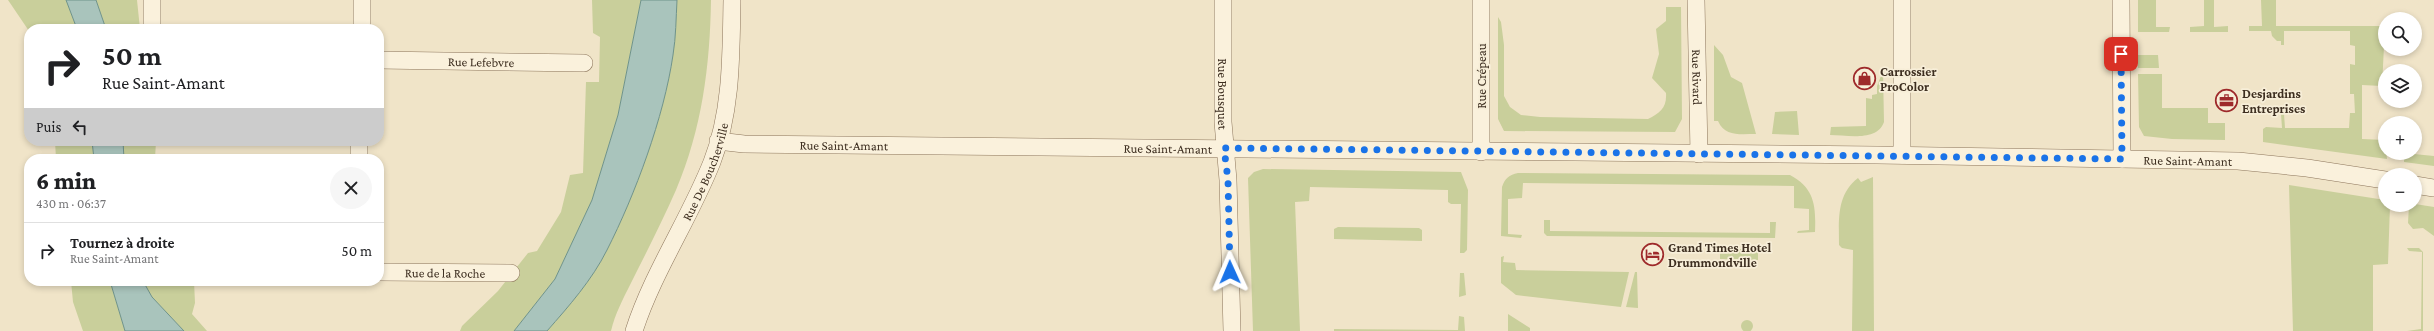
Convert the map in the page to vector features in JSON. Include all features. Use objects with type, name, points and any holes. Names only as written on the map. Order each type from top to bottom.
[{"type":"street","points":[[152,0],[152,24]]},
{"type":"street","points":[[362,0],[362,24]]},
{"type":"street","name":"Rue De Boucherville","points":[[634,331],[648,296],[691,211],[712,161],[718,141],[730,74],[732,0]]},
{"type":"street","name":"Rue Bousquet","points":[[1223,0],[1224,148],[1228,180],[1232,331]]},
{"type":"street","name":"Rue Crépeau","points":[[1481,0],[1481,152]]},
{"type":"street","name":"Rue Rivard","points":[[1696,0],[1699,154]]},
{"type":"street","points":[[1902,0],[1902,155]]},
{"type":"street","points":[[2121,0],[2122,159]]},
{"type":"street","name":"Rue Lefebvre","points":[[384,60],[584,63]]},
{"type":"street","name":"Rue Saint-Amant","points":[[718,141],[744,144],[1902,155],[2259,162],[2378,179]]},
{"type":"street","points":[[2422,186],[2434,188]]},
{"type":"street","name":"Rue de la Roche","points":[[384,272],[511,272]]},
{"type":"green space","points":[[8,0],[66,0],[75,24],[24,24]]},
{"type":"green space","points":[[96,0],[137,0],[139,24],[104,24]]},
{"type":"green space","points":[[592,0],[641,0],[618,115],[592,200],[555,279],[514,331],[460,331],[462,326],[498,291],[528,253],[537,251],[561,212],[570,175],[583,173],[586,82],[599,82],[600,37],[593,33]]},
{"type":"green space","points":[[677,0],[711,0],[709,49],[703,97],[692,144],[676,190],[660,226],[622,301],[611,331],[547,331],[580,292],[601,261],[618,228],[638,180],[656,129],[669,79],[673,55]]},
{"type":"green space","points":[[2138,0],[2156,0],[2156,27],[2170,27],[2169,32],[2138,32]]},
{"type":"green space","points":[[2204,0],[2214,0],[2214,27],[2228,26],[2228,32],[2190,32],[2190,27],[2204,26]]},
{"type":"green space","points":[[2261,0],[2276,0],[2276,26],[2378,26],[2378,56],[2384,56],[2383,64],[2378,64],[2378,86],[2362,85],[2362,139],[2378,140],[2378,158],[2263,142],[2263,129],[2266,127],[2282,128],[2281,114],[2284,114],[2285,128],[2349,128],[2350,113],[2355,113],[2354,94],[2350,94],[2350,64],[2355,65],[2355,46],[2350,45],[2350,31],[2284,31],[2284,45],[2281,45],[2281,41],[2277,41],[2272,36],[2271,31],[2249,31],[2249,26],[2262,26]]},
{"type":"green space","points":[[1666,7],[1681,7],[1682,119],[1675,132],[1504,131],[1498,119],[1498,17],[1501,22],[1504,45],[1504,96],[1510,107],[1521,115],[1540,117],[1648,119],[1656,115],[1662,109],[1666,98],[1666,93],[1652,78],[1659,54],[1656,29],[1666,21]]},
{"type":"green space","points":[[1714,45],[1723,55],[1731,77],[1742,83],[1756,134],[1734,134],[1725,130],[1718,121],[1714,121]]},
{"type":"green space","points":[[2138,55],[2158,55],[2159,68],[2138,68]]},
{"type":"green space","points":[[1883,71],[1884,122],[1880,128],[1868,135],[1861,136],[1830,135],[1831,127],[1866,126],[1866,98],[1872,99],[1872,95],[1877,94],[1877,86]]},
{"type":"green space","points":[[2138,74],[2162,74],[2162,108],[2208,108],[2208,123],[2225,123],[2225,140],[2172,139],[2144,136],[2139,127]]},
{"type":"green space","points":[[1797,111],[1799,135],[1772,134],[1775,112]]},
{"type":"green space","points":[[55,146],[93,146],[93,154],[56,154]]},
{"type":"green space","points":[[123,146],[156,146],[155,154],[124,154]]},
{"type":"green space","points":[[2422,155],[2434,156],[2434,166],[2404,162],[2404,160],[2422,160]]},
{"type":"green space","points":[[1263,169],[1461,172],[1468,190],[1467,250],[1464,253],[1460,253],[1461,204],[1451,204],[1448,202],[1448,190],[1310,187],[1309,201],[1295,202],[1300,331],[1253,331],[1248,178],[1254,172]]},
{"type":"green space","points":[[1518,173],[1790,175],[1805,186],[1809,192],[1814,206],[1815,232],[1797,233],[1798,231],[1809,230],[1809,209],[1794,208],[1794,186],[1523,183],[1522,198],[1508,199],[1508,234],[1522,235],[1521,238],[1501,236],[1502,187],[1504,181],[1508,177]]},
{"type":"green space","points":[[1873,177],[1874,331],[1852,331],[1853,250],[1842,248],[1839,245],[1840,209],[1846,192],[1858,178],[1861,182]]},
{"type":"green space","points":[[2289,185],[2378,199],[2378,212],[2390,212],[2388,264],[2373,265],[2373,331],[2293,331]]},
{"type":"green space","points":[[2422,205],[2434,207],[2434,236],[2423,228],[2413,229],[2408,223],[2409,212],[2422,212]]},
{"type":"green space","points":[[1544,220],[1550,220],[1550,231],[1770,233],[1770,222],[1776,222],[1775,238],[1547,236],[1544,233]]},
{"type":"green space","points":[[1338,227],[1419,228],[1422,230],[1422,241],[1334,239],[1334,229]]},
{"type":"green space","points":[[2407,248],[2419,248],[2423,252],[2423,331],[2407,331],[2421,329],[2422,252],[2409,251]]},
{"type":"green space","points":[[1720,249],[1758,249],[1758,260],[1720,259]]},
{"type":"green space","points":[[1504,256],[1503,262],[1515,263],[1516,270],[1629,272],[1621,307],[1516,295],[1501,283],[1501,257]]},
{"type":"green space","points":[[1635,272],[1637,272],[1638,308],[1626,307]]},
{"type":"green space","points":[[1460,273],[1464,273],[1466,295],[1459,297]]},
{"type":"green space","points":[[71,286],[112,286],[125,331],[83,331],[73,302]]},
{"type":"green space","points":[[146,286],[194,286],[195,303],[192,314],[207,331],[184,331],[152,297]]},
{"type":"green space","points":[[1508,314],[1530,328],[1530,331],[1508,331]]},
{"type":"green space","points":[[1459,316],[1464,317],[1465,331],[1334,331],[1334,329],[1458,330]]},
{"type":"green space","points":[[1747,320],[1751,322],[1753,326],[1751,330],[1747,332],[1743,330],[1741,326],[1743,322]]},
{"type":"water","points":[[66,0],[96,0],[104,24],[75,24]]},
{"type":"water","points":[[641,0],[677,0],[675,41],[669,79],[656,129],[638,180],[607,250],[594,272],[572,302],[547,331],[514,331],[555,279],[592,200],[618,115]]},
{"type":"water","points":[[93,146],[123,146],[124,154],[93,154]]},
{"type":"water","points":[[112,286],[146,286],[152,297],[184,331],[125,331]]},
{"type":"place","name":"Carrossier ProColor","points":[[1865,78]]},
{"type":"place","name":"Desjardins Entreprises","points":[[2227,100]]},
{"type":"place","name":"Grand Times Hotel Drummondville","points":[[1652,254]]},
{"type":"route","points":[[1230,272],[1228,180],[1224,148],[2122,159],[2121,54]]}]
